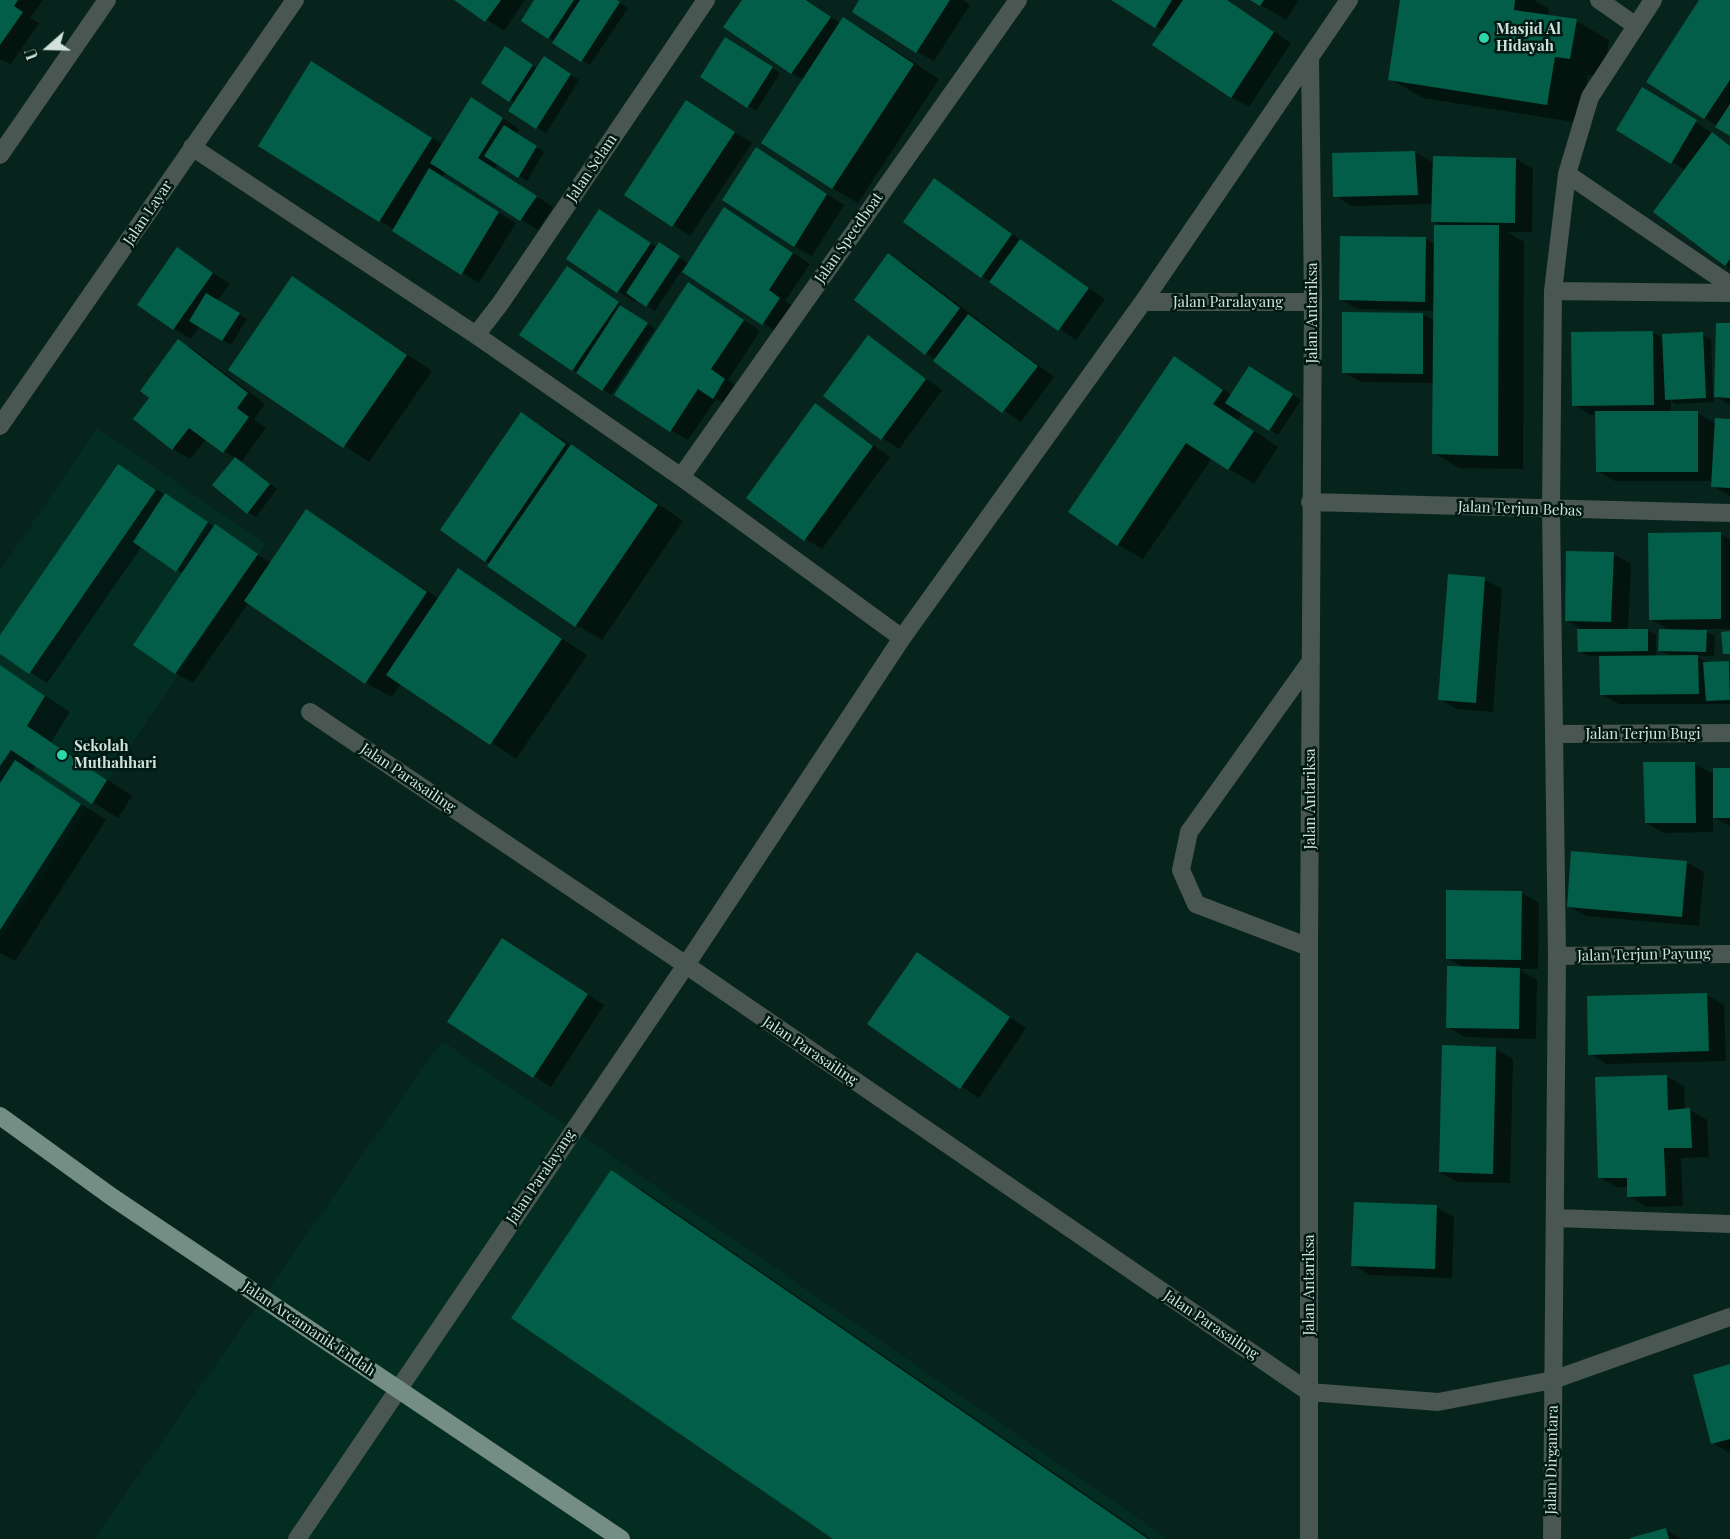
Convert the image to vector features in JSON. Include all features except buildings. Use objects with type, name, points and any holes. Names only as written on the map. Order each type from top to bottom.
[{"type":"main road","name":"Jalan Arcamanik Endah","points":[[0,1116],[112,1197],[621,1539]]},
{"type":"street","points":[[0,155],[107,0]]},
{"type":"street","name":"Jalan Layar","points":[[0,426],[295,0]]},
{"type":"street","name":"Jalan Selam","points":[[476,335],[500,304],[706,0]]},
{"type":"street","name":"Jalan Speedboat","points":[[681,477],[1018,0]]},
{"type":"street","name":"Jalan Paralayang","points":[[297,1539],[686,965],[902,638],[1143,302],[1349,0]]},
{"type":"street","points":[[1599,0],[1636,26]]},
{"type":"street","name":"Jalan Dirgantara","points":[[1552,1539],[1557,956],[1556,734],[1551,510],[1553,291],[1567,174],[1590,97],[1653,0]]},
{"type":"street","name":"Jalan Antariksa","points":[[1309,1539],[1312,302],[1310,58]]},
{"type":"street","points":[[192,147],[476,335],[681,477],[902,638]]},
{"type":"street","points":[[1567,174],[1730,285]]},
{"type":"street","points":[[1553,291],[1730,293]]},
{"type":"street","name":"Jalan Paralayang","points":[[1143,302],[1312,302]]},
{"type":"street","name":"Jalan Terjun Bebas","points":[[1310,502],[1730,513]]},
{"type":"street","points":[[1309,946],[1196,904],[1181,870],[1189,832],[1311,662]]},
{"type":"street","name":"Jalan Parasailing","points":[[310,712],[686,965],[1309,1392]]},
{"type":"street","name":"Jalan Terjun Bugi","points":[[1556,734],[1730,733]]},
{"type":"street","name":"Jalan Terjun Payung","points":[[1557,956],[1730,954]]},
{"type":"street","points":[[1555,1218],[1730,1224]]},
{"type":"street","points":[[1309,1392],[1438,1402],[1553,1380],[1730,1317]]},
{"type":"shaded area","name":"Sekolah Muthahhari","points":[[97,428],[266,544],[0,939],[0,571]]},
{"type":"shaded area","points":[[442,1041],[717,1228],[1168,1539],[94,1539]]},
{"type":"place","name":"Masjid Al Hidayah","points":[[1484,38]]},
{"type":"place","name":"Sekolah Muthahhari","points":[[62,755]]}]
